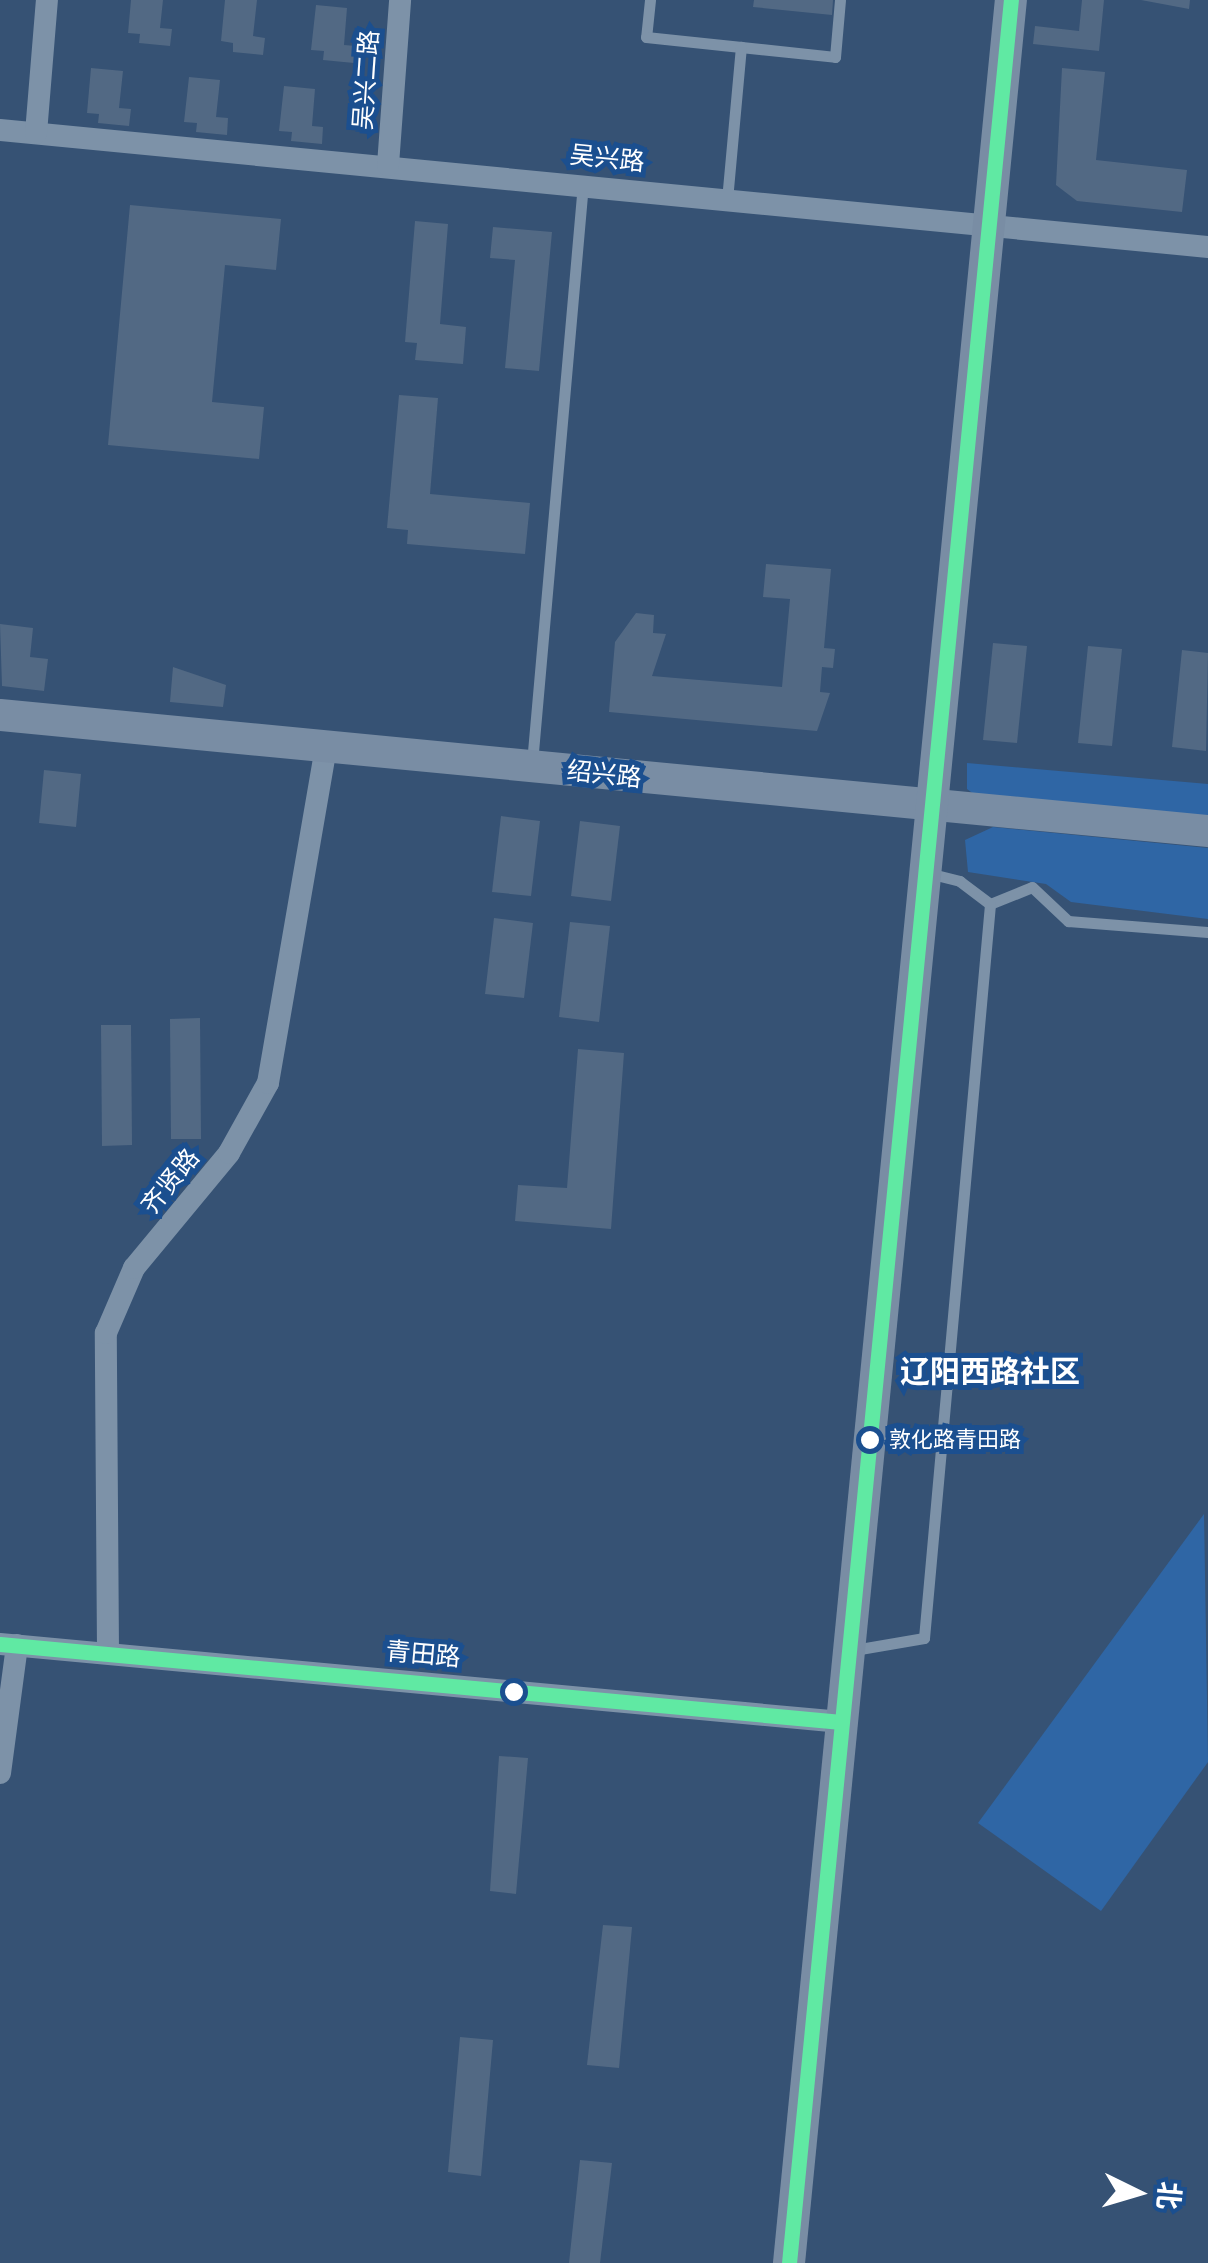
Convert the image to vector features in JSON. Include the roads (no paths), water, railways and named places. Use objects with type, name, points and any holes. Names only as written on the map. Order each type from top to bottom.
[{"type":"main road","points":[[788,2263],[928,873],[1011,0]]},
{"type":"main road","name":"绍兴路","points":[[0,715],[1208,831]]},
{"type":"street","points":[[36,133],[48,0]]},
{"type":"street","name":"吴兴二路","points":[[388,165],[400,0]]},
{"type":"street","name":"吴兴路","points":[[0,130],[1208,247]]},
{"type":"street","name":"齐贤路","points":[[108,1652],[106,1332],[134,1268],[230,1153],[268,1083],[326,747]]},
{"type":"street","points":[[0,1773],[8,1645]]},
{"type":"street","name":"青田路","points":[[8,1645],[841,1722]]},
{"type":"lane","points":[[650,0],[646,38],[835,57],[840,0]]},
{"type":"lane","points":[[726,200],[742,47]]},
{"type":"lane","points":[[532,768],[583,184]]},
{"type":"lane","points":[[928,873],[960,881],[990,904]]},
{"type":"lane","points":[[990,904],[1032,888],[1068,922],[1208,932]]},
{"type":"lane","points":[[848,1651],[924,1638],[990,904]]},
{"type":"place","name":"敦化路青田路","points":[[870,1440]]},
{"type":"district","name":"辽阳西路社区","points":[[990,1372]]}]
